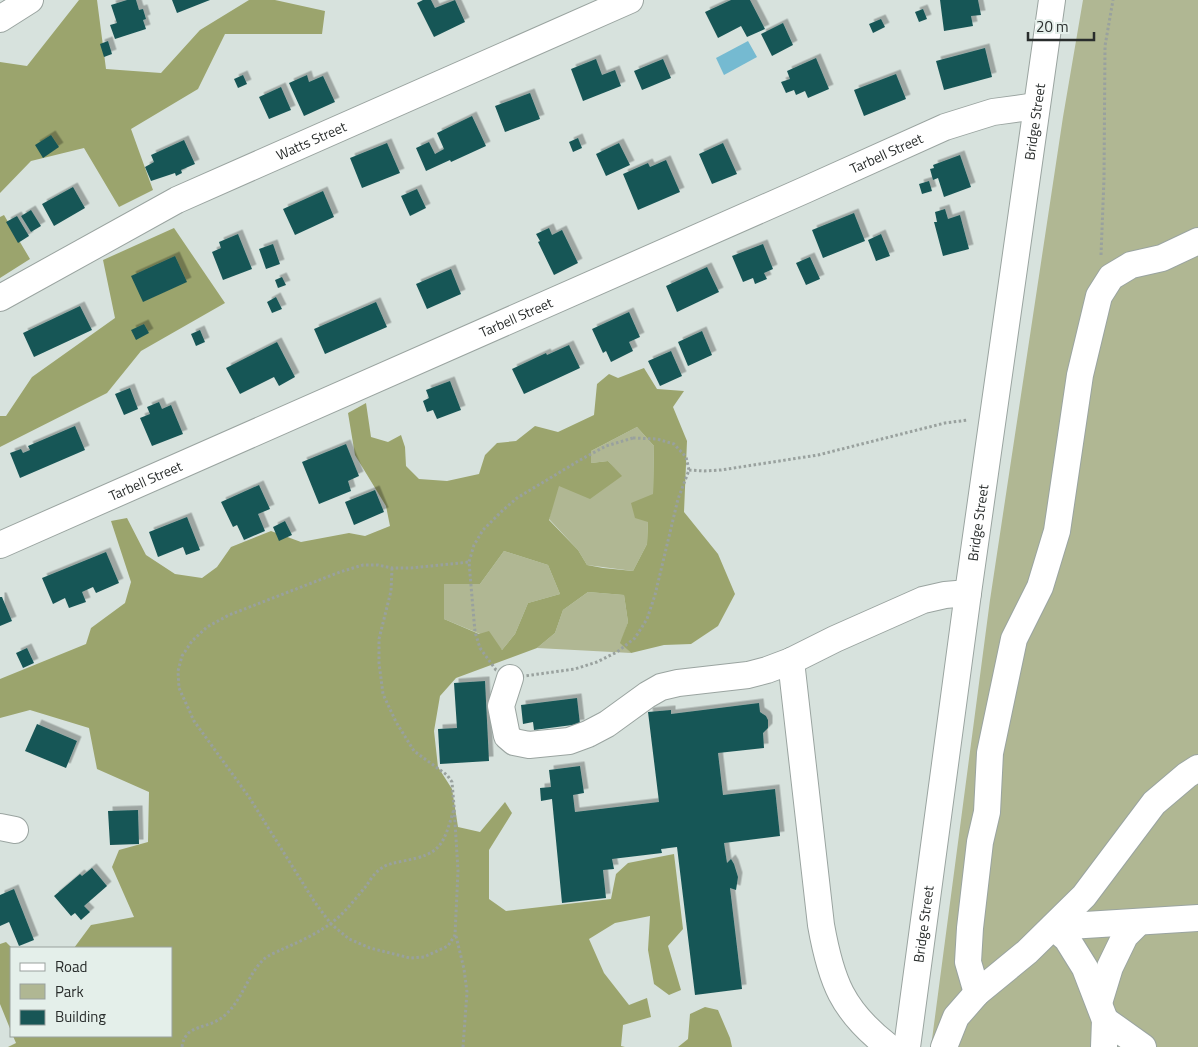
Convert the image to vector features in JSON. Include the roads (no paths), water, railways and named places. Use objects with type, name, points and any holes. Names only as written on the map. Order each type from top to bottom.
[{"type":"street","points":[[0,19],[30,0]]},
{"type":"street","name":"Bridge Street","points":[[906,1047],[1052,0]]},
{"type":"street","name":"Watts Street","points":[[0,298],[177,200],[625,1]]},
{"type":"street","name":"Tarbell Street","points":[[0,545],[945,127],[992,112],[1036,106]]},
{"type":"street","points":[[977,993],[968,962],[980,842],[987,812],[990,754],[1014,639],[1040,587],[1057,531],[1080,374],[1099,296],[1111,277],[1131,265],[1162,258],[1198,241]]},
{"type":"street","points":[[510,678],[501,706],[507,736],[514,742],[528,745],[569,741],[607,724],[647,694],[661,687],[678,683],[748,675],[767,670],[791,661],[924,600],[945,595],[968,593]]},
{"type":"street","points":[[791,661],[821,925],[827,957],[834,981],[845,1002],[858,1020],[889,1047]]},
{"type":"street","points":[[944,1047],[956,1017],[977,993],[1027,952],[1084,896],[1154,803],[1198,768]]},
{"type":"street","points":[[1053,927],[1198,918]]},
{"type":"street","points":[[1104,1047],[1102,1012],[1110,966],[1125,936],[1140,922]]},
{"type":"street","points":[[1053,927],[1068,939],[1085,968],[1102,1012],[1143,1047]]},
{"type":"water","points":[[748,41],[757,57],[724,75],[716,58]]}]
